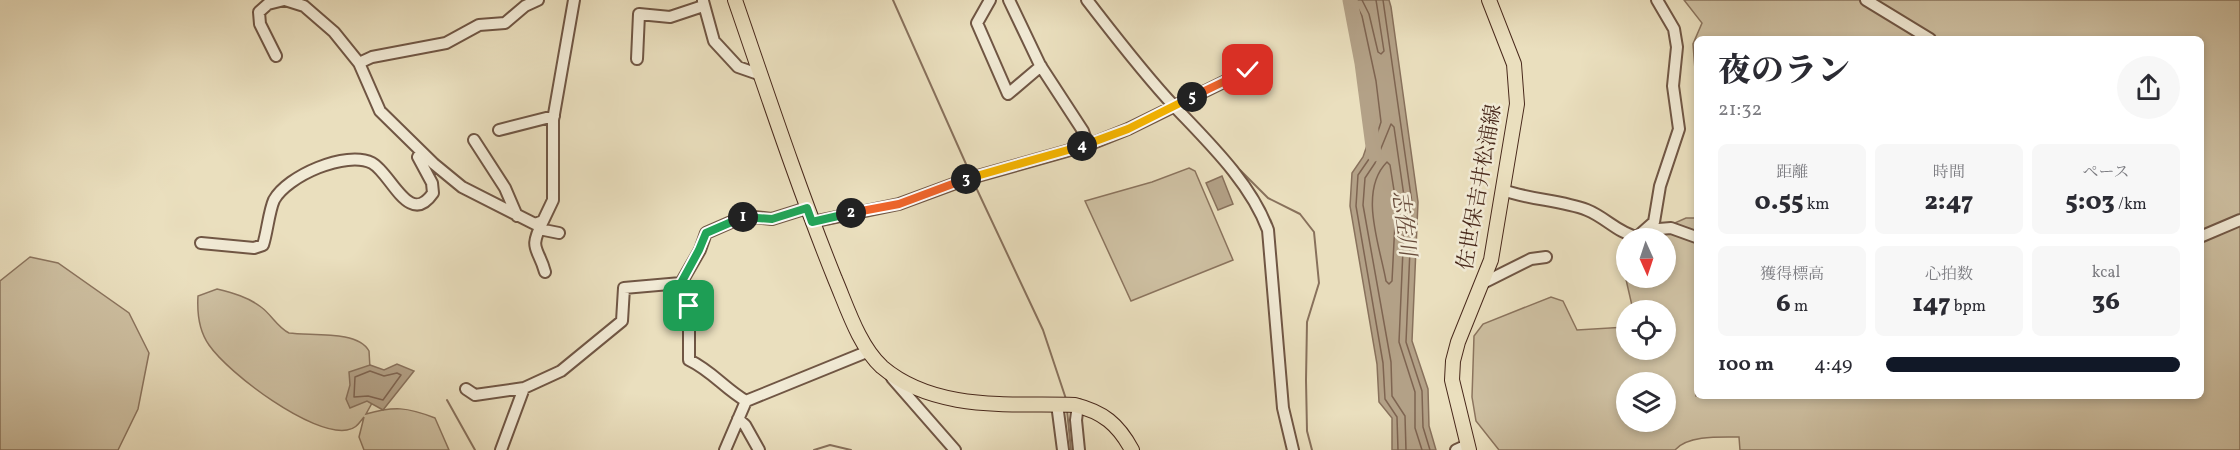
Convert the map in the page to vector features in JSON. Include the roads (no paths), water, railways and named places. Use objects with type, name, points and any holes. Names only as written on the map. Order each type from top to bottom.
[{"type":"main road","points":[[735,0],[810,215],[846,304],[869,351],[882,367],[927,391],[961,402],[1076,405],[1093,409],[1110,419],[1132,450]]},
{"type":"main road","name":"佐世保吉井松浦線","points":[[1464,448],[1452,380],[1453,361],[1458,342],[1491,260],[1517,104],[1514,64],[1489,0]]},
{"type":"street","points":[[276,56],[260,24],[259,12],[268,4],[284,0],[303,6],[334,32],[359,63],[380,111],[421,152],[462,187],[517,216],[559,233]]},
{"type":"street","points":[[359,63],[372,57],[446,43],[479,25],[505,23],[525,6],[538,0]]},
{"type":"street","points":[[545,272],[534,249],[541,225],[553,200],[554,116],[574,0]]},
{"type":"street","points":[[990,0],[977,23],[1008,94],[1041,66]]},
{"type":"street","points":[[1010,0],[1041,66],[1083,131],[1088,145]]},
{"type":"street","points":[[1087,0],[1174,106],[1237,177],[1262,216],[1268,230],[1283,408],[1293,450]]},
{"type":"street","points":[[1649,228],[1654,222],[1660,186],[1679,129],[1673,86],[1677,46],[1674,29],[1657,0]]},
{"type":"street","points":[[1866,0],[1925,36]]},
{"type":"street","points":[[637,59],[639,14],[670,16],[703,3],[714,41],[738,66],[761,75]]},
{"type":"street","points":[[746,401],[726,389],[709,369],[689,360],[689,306],[681,283],[706,233],[745,216],[772,219],[899,204],[972,177],[1088,145],[1248,70]]},
{"type":"street","points":[[500,130],[554,116]]},
{"type":"street","points":[[474,140],[505,188],[517,216]]},
{"type":"street","points":[[201,243],[254,248],[263,245],[274,200],[299,175],[334,162],[373,163],[399,195],[416,205],[422,204],[433,193],[432,183],[417,157],[421,152]]},
{"type":"street","points":[[1503,190],[1537,201],[1585,209],[1617,228]]},
{"type":"street","points":[[2204,235],[2240,220]]},
{"type":"street","points":[[1676,230],[1694,236]]},
{"type":"street","points":[[1483,283],[1532,259],[1546,257]]},
{"type":"street","points":[[466,389],[475,395],[524,388],[561,371],[622,321],[624,288],[681,283]]},
{"type":"street","points":[[726,448],[746,401],[869,351]]},
{"type":"street","points":[[882,367],[955,450]]},
{"type":"street","points":[[501,450],[524,388]]},
{"type":"street","points":[[1057,404],[1063,450]]},
{"type":"street","points":[[1076,405],[1079,450]]},
{"type":"street","points":[[738,419],[745,425],[759,450]]},
{"type":"water","points":[[1347,0],[1389,0],[1391,7],[1418,202],[1412,341],[1428,389],[1429,426],[1436,450],[1392,450],[1392,418],[1379,402],[1377,364],[1350,206],[1352,173],[1363,157],[1375,122],[1370,82],[1356,17]]},
{"type":"water","points":[[1222,176],[1233,204],[1218,210],[1206,183]]},
{"type":"water","points":[[397,364],[414,371],[383,410],[367,401],[350,408],[346,399],[350,385],[349,372],[370,365],[384,370]]},
{"type":"waterway","points":[[893,0],[970,173]]},
{"type":"waterway","name":"志佐川","points":[[1350,0],[1362,63],[1374,154]]},
{"type":"waterway","points":[[1240,170],[1268,198],[1300,214],[1314,232],[1319,283],[1307,322],[1306,380],[1307,431],[1312,450]]},
{"type":"waterway","points":[[973,181],[1043,330],[1066,399]]},
{"type":"waterway","points":[[447,400],[475,450]]},
{"type":"waterway","points":[[1067,410],[1071,450]]},
{"type":"waterway","points":[[814,450],[830,445],[851,450]]}]
